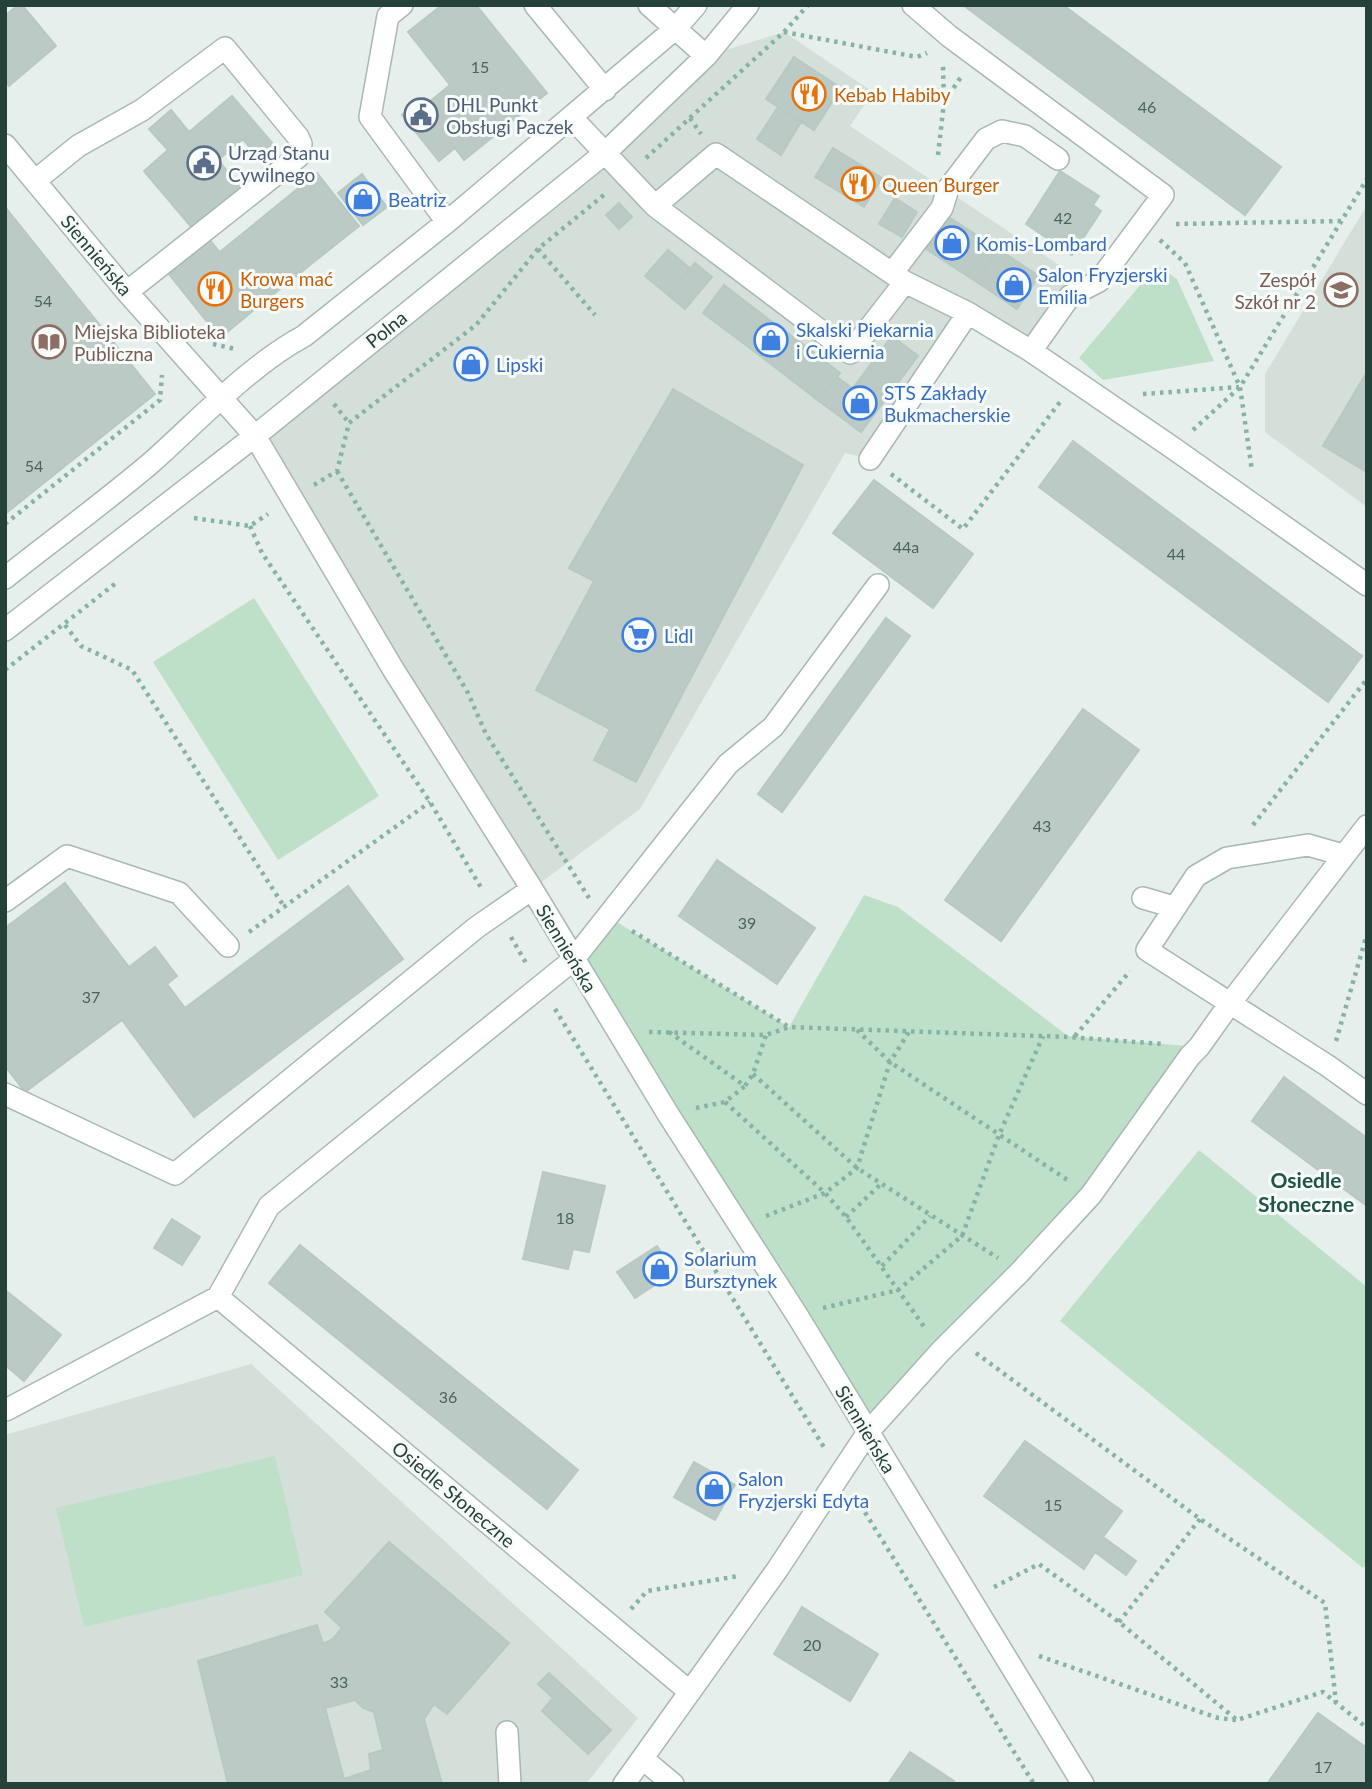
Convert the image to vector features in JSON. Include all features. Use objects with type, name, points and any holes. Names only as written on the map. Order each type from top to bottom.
[{"type":"street","points":[[402,5],[388,16],[370,117],[447,222]]},
{"type":"street","points":[[535,5],[604,90]]},
{"type":"street","points":[[649,5],[706,56]]},
{"type":"street","points":[[5,578],[150,463],[286,345],[304,336],[447,222],[676,28],[696,5]]},
{"type":"street","name":"Polna","points":[[5,630],[255,436],[605,153],[706,56],[748,5]]},
{"type":"street","points":[[913,5],[946,42],[1163,195],[1099,281],[1070,296],[1031,351]]},
{"type":"street","points":[[36,180],[78,146],[142,110],[225,48],[298,137],[301,144],[299,156],[127,292]]},
{"type":"street","points":[[571,117],[655,206],[850,353],[942,208],[948,189],[986,139],[1002,131],[1026,136],[1058,159]]},
{"type":"street","name":"Siennieńska","points":[[5,145],[127,292],[255,436],[393,669],[668,1114],[797,1315],[1083,1784]]},
{"type":"street","points":[[655,206],[716,154],[899,277],[968,313],[1031,351],[1174,448],[1367,585]]},
{"type":"street","points":[[870,459],[968,313]]},
{"type":"street","points":[[6,1410],[218,1297],[269,1206],[573,960],[728,764],[773,727],[878,585]]},
{"type":"street","points":[[624,1784],[777,1570],[868,1432],[1091,1195],[1190,1056],[1342,855],[1367,826]]},
{"type":"street","points":[[1342,855],[1308,845],[1227,858],[1196,876],[1147,950],[1231,1002],[1367,1094]]},
{"type":"street","points":[[5,901],[67,856],[179,893],[228,946]]},
{"type":"street","points":[[5,1094],[175,1174],[466,936],[531,889]]},
{"type":"street","points":[[1143,898],[1174,906]]},
{"type":"street","name":"Osiedle Słoneczne","points":[[218,1297],[690,1692]]},
{"type":"street","points":[[507,1732],[510,1784]]},
{"type":"street","points":[[643,1759],[673,1784]]},
{"type":"path","points":[[789,1027],[594,906],[486,734],[468,693],[337,471],[349,423],[476,325],[538,248],[627,176],[784,32],[808,5]]},
{"type":"path","points":[[784,32],[917,57],[946,42],[944,102],[935,181],[948,189]]},
{"type":"path","points":[[1174,448],[1240,387],[1367,179]]},
{"type":"path","points":[[1143,224],[1342,221]]},
{"type":"path","points":[[1143,224],[1185,263],[1240,387],[1257,506]]},
{"type":"path","points":[[538,248],[595,315]]},
{"type":"path","points":[[5,524],[160,400],[162,373],[198,341],[240,351]]},
{"type":"path","points":[[870,459],[963,529],[1075,382]]},
{"type":"path","points":[[1100,397],[1240,387]]},
{"type":"path","points":[[184,524],[191,517],[250,526],[337,471]]},
{"type":"path","points":[[250,526],[261,553],[430,802],[541,988],[1034,1784]]},
{"type":"path","points":[[5,670],[117,582]]},
{"type":"path","points":[[65,625],[81,646],[132,670],[285,908]]},
{"type":"path","points":[[1227,858],[1367,679]]},
{"type":"path","points":[[228,946],[285,908],[430,802]]},
{"type":"path","points":[[1328,1066],[1367,934]]},
{"type":"path","points":[[1074,1037],[1147,950]]},
{"type":"path","points":[[618,1032],[766,1035],[789,1027],[1074,1037],[1199,1047]]},
{"type":"path","points":[[856,1030],[890,1062],[1091,1195]]},
{"type":"path","points":[[668,1031],[745,1086]]},
{"type":"path","points":[[740,1226],[825,1193],[857,1168],[890,1062],[909,1031]]},
{"type":"path","points":[[668,1114],[725,1102],[745,1086],[753,1074],[766,1035]]},
{"type":"path","points":[[797,1315],[898,1290],[962,1236],[999,1135],[1043,1036]]},
{"type":"path","points":[[753,1074],[857,1168],[1020,1272]]},
{"type":"path","points":[[725,1102],[825,1193],[846,1217],[898,1290],[949,1344],[1200,1519],[1325,1602],[1336,1703]]},
{"type":"path","points":[[846,1217],[881,1184]]},
{"type":"path","points":[[882,1266],[930,1216]]},
{"type":"path","points":[[1119,1622],[1200,1519]]},
{"type":"path","points":[[970,1598],[1040,1564],[1119,1622],[1237,1720]]},
{"type":"path","points":[[614,1628],[647,1591],[777,1570]]},
{"type":"path","points":[[995,1641],[1218,1717],[1237,1720],[1323,1692],[1367,1728]]},
{"type":"shaded area","points":[[784,32],[873,92],[850,126],[1077,277],[1070,296],[1031,351],[968,313],[870,459],[845,453],[640,809],[532,889],[255,436],[706,56]]},
{"type":"shaded area","name":"Zespół Szkół nr 2","points":[[1367,205],[1367,507],[1265,432],[1265,374]]},
{"type":"shaded area","points":[[251,1364],[638,1718],[586,1784],[5,1784],[5,1435]]},
{"type":"green space","points":[[1157,265],[1177,279],[1214,361],[1103,380],[1079,358]]},
{"type":"green space","points":[[254,598],[379,796],[278,860],[153,662]]},
{"type":"green space","points":[[864,895],[898,907],[1068,1036],[1199,1047],[1091,1195],[868,1432],[573,960],[607,916],[789,1027]]},
{"type":"green space","points":[[1199,1150],[1367,1287],[1367,1563],[1363,1568],[1060,1321]]},
{"type":"green space","points":[[275,1456],[303,1575],[84,1627],[56,1508]]},
{"type":"building","points":[[18,5],[22,5],[56,46],[9,86],[5,82],[5,16]]},
{"type":"building","points":[[442,5],[476,5],[547,93],[464,160],[455,148],[439,161],[402,115],[424,98],[428,103],[450,85],[408,32]]},
{"type":"building","points":[[963,5],[1063,5],[1281,167],[1245,215]]},
{"type":"building","points":[[794,57],[841,88],[814,130],[766,99]]},
{"type":"building","points":[[232,96],[273,144],[258,157],[243,139],[218,160],[241,188],[193,229],[144,171],[168,150],[149,129],[171,110],[189,132]]},
{"type":"building","points":[[778,107],[801,122],[781,155],[757,139]]},
{"type":"building","points":[[833,148],[882,178],[864,207],[815,177]]},
{"type":"building","points":[[1060,171],[1099,196],[1093,205],[1101,211],[1072,255],[1026,224]]},
{"type":"building","points":[[317,173],[359,226],[261,304],[220,252]]},
{"type":"building","points":[[362,174],[387,207],[363,225],[338,193]]},
{"type":"building","points":[[895,198],[917,212],[902,237],[879,224]]},
{"type":"building","points":[[619,203],[632,217],[619,229],[606,215]]},
{"type":"building","points":[[5,207],[155,394],[5,514]]},
{"type":"building","points":[[947,216],[998,249],[977,282],[926,249]]},
{"type":"building","name":"Krowa mać Burgers","points":[[210,240],[261,304],[220,338],[168,273]]},
{"type":"building","points":[[998,249],[1039,276],[1017,309],[977,282]]},
{"type":"building","points":[[668,250],[691,269],[668,295],[645,276]]},
{"type":"building","points":[[695,263],[712,277],[685,309],[668,295]]},
{"type":"building","points":[[724,285],[767,318],[746,345],[703,313]]},
{"type":"building","points":[[767,318],[805,346],[784,374],[746,345]]},
{"type":"building","points":[[892,336],[918,356],[879,408],[853,388]]},
{"type":"building","points":[[805,346],[840,373],[819,401],[784,374]]},
{"type":"building","name":"Lipski","points":[[477,347],[489,361],[465,380],[454,366]]},
{"type":"building","points":[[1367,372],[1367,472],[1323,446]]},
{"type":"building","points":[[837,377],[879,408],[861,432],[819,401]]},
{"type":"building","name":"Lidl","points":[[673,389],[803,465],[636,782],[594,760],[610,729],[536,690],[594,581],[569,568]]},
{"type":"building","points":[[1073,441],[1362,656],[1328,702],[1039,487]]},
{"type":"building","points":[[874,480],[973,554],[933,608],[833,533]]},
{"type":"building","points":[[886,618],[910,636],[782,812],[758,794]]},
{"type":"building","points":[[1083,709],[1139,750],[1001,941],[945,900]]},
{"type":"building","points":[[717,860],[815,928],[777,984],[679,916]]},
{"type":"building","points":[[65,883],[129,967],[155,947],[177,976],[167,984],[185,1008],[348,886],[403,959],[194,1117],[122,1020],[25,1092],[5,1066],[5,928]]},
{"type":"building","points":[[1284,1077],[1367,1138],[1367,1206],[1252,1121]]},
{"type":"building","points":[[543,1172],[605,1186],[589,1252],[573,1249],[568,1269],[523,1259]]},
{"type":"building","points":[[172,1219],[200,1237],[182,1265],[154,1248]]},
{"type":"building","points":[[300,1245],[578,1470],[547,1509],[269,1283]]},
{"type":"building","points":[[657,1246],[675,1272],[635,1298],[617,1272]]},
{"type":"building","points":[[5,1290],[61,1335],[24,1381],[5,1365]]},
{"type":"building","points":[[1025,1441],[1122,1511],[1103,1537],[1136,1561],[1126,1575],[1095,1552],[1084,1569],[984,1496]]},
{"type":"building","points":[[694,1462],[735,1485],[715,1520],[674,1497]]},
{"type":"building","points":[[389,1542],[509,1643],[447,1714],[434,1704],[424,1719],[442,1784],[228,1784],[198,1661],[317,1625],[323,1644],[333,1639],[342,1628],[325,1612]],"holes":[[[355,1700],[363,1708],[374,1712],[383,1750],[369,1754],[371,1770],[344,1779],[325,1708]]]},
{"type":"building","points":[[802,1607],[878,1654],[850,1701],[774,1654]]},
{"type":"building","points":[[549,1673],[611,1730],[588,1754],[542,1711],[553,1698],[538,1684]]},
{"type":"building","points":[[1318,1713],[1367,1748],[1367,1784],[1267,1784]]},
{"type":"building","points":[[910,1752],[954,1781],[952,1784],[888,1784]]},
{"type":"place","name":"Kebab Habiby","points":[[809,94]]},
{"type":"place","name":"DHL Punkt Obsługi Paczek","points":[[421,115]]},
{"type":"place","name":"Urząd Stanu Cywilnego","points":[[204,163]]},
{"type":"place","name":"Queen Burger","points":[[858,184]]},
{"type":"place","name":"Beatriz","points":[[363,199]]},
{"type":"place","name":"Komis-Lombard","points":[[952,243]]},
{"type":"place","name":"Salon Fryzjerski Emilia","points":[[1014,285]]},
{"type":"place","name":"Krowa mać Burgers","points":[[215,289]]},
{"type":"place","name":"Zespół Szkół nr 2","points":[[1341,290]]},
{"type":"place","name":"Skalski Piekarnia i Cukiernia","points":[[771,340]]},
{"type":"place","name":"Miejska Biblioteka Publiczna","points":[[49,342]]},
{"type":"place","name":"Lipski","points":[[471,364]]},
{"type":"place","name":"STS Zakłady Bukmacherskie","points":[[860,403]]},
{"type":"place","name":"Lidl","points":[[639,635]]},
{"type":"place","name":"Solarium Bursztynek","points":[[660,1269]]},
{"type":"place","name":"Salon Fryzjerski Edyta","points":[[714,1489]]},
{"type":"district","name":"Osiedle Słoneczne","points":[[1306,1191]]}]
